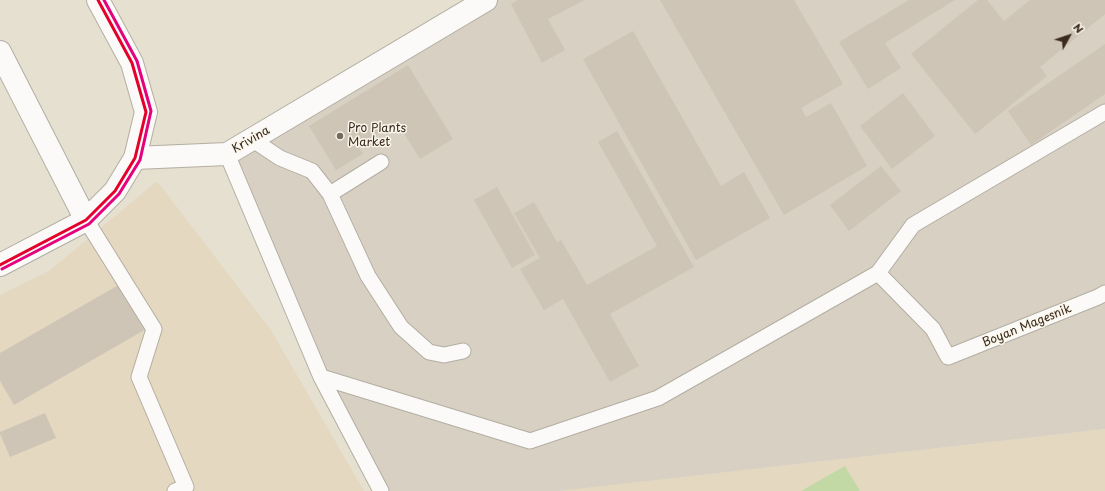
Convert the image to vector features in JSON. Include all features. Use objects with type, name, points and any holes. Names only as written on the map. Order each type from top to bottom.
[{"type":"street","points":[[0,265],[86,220],[115,191],[135,158],[146,112],[132,63],[98,0]]},
{"type":"street","name":"Krivina","points":[[135,158],[227,154],[253,140],[486,0]]},
{"type":"street","points":[[0,52],[86,220]]},
{"type":"lane","points":[[321,377],[530,441],[658,398],[878,273],[913,225],[1105,112]]},
{"type":"lane","points":[[253,140],[280,158],[312,172],[330,194],[368,276],[401,326],[429,352],[444,354],[463,351]]},
{"type":"lane","points":[[227,154],[321,377],[381,491]]},
{"type":"lane","points":[[330,194],[381,162]]},
{"type":"lane","points":[[86,220],[154,329],[139,377],[186,487],[175,491]]},
{"type":"lane","name":"Boyan Magesnik","points":[[878,273],[933,329],[948,357],[1105,293]]},
{"type":"shaded area","points":[[486,0],[1105,0],[1105,429],[559,491],[381,491],[227,154]]},
{"type":"shaded area","points":[[157,181],[271,330],[364,491],[0,491],[0,295],[49,271]]},
{"type":"shaded area","points":[[1105,429],[1105,491],[561,491],[563,490]]},
{"type":"green space","points":[[845,466],[860,491],[801,491]]},
{"type":"building","points":[[518,0],[585,0],[548,19],[565,50],[542,63],[511,4]]},
{"type":"building","points":[[660,0],[794,0],[843,84],[801,108],[806,117],[831,103],[867,166],[784,215]]},
{"type":"building","points":[[909,0],[955,0],[885,43],[901,68],[868,89],[839,42]]},
{"type":"building","points":[[978,0],[987,0],[1004,21],[1030,0],[1105,0],[1105,14],[1040,67],[1047,76],[975,134],[911,54]]},
{"type":"building","points":[[633,31],[721,186],[744,172],[770,218],[696,260],[583,59]]},
{"type":"building","points":[[1105,44],[1105,94],[1031,145],[1008,111]]},
{"type":"building","points":[[408,65],[453,139],[420,159],[397,122],[358,146],[363,154],[336,170],[309,126]]},
{"type":"building","points":[[903,93],[935,136],[892,169],[860,126]]},
{"type":"building","points":[[617,131],[694,267],[610,314],[639,366],[610,382],[563,299],[544,310],[520,269],[540,258],[514,213],[534,202],[557,242],[561,240],[587,285],[657,246],[598,142]]},
{"type":"building","points":[[881,166],[901,191],[849,231],[830,205]]},
{"type":"building","points":[[497,187],[535,255],[512,268],[474,200]]},
{"type":"building","points":[[122,283],[148,328],[14,405],[0,381],[0,353]]},
{"type":"building","points":[[45,413],[56,438],[10,457],[0,432]]},
{"type":"transit line","points":[[0,265],[86,220],[115,191],[135,158],[146,112],[132,63],[98,0]]},
{"type":"transit line","points":[[2,269],[89,224],[119,194],[140,160],[151,111],[137,61],[104,0]]},
{"type":"place","name":"Pro Plants Market","points":[[340,136]]}]
